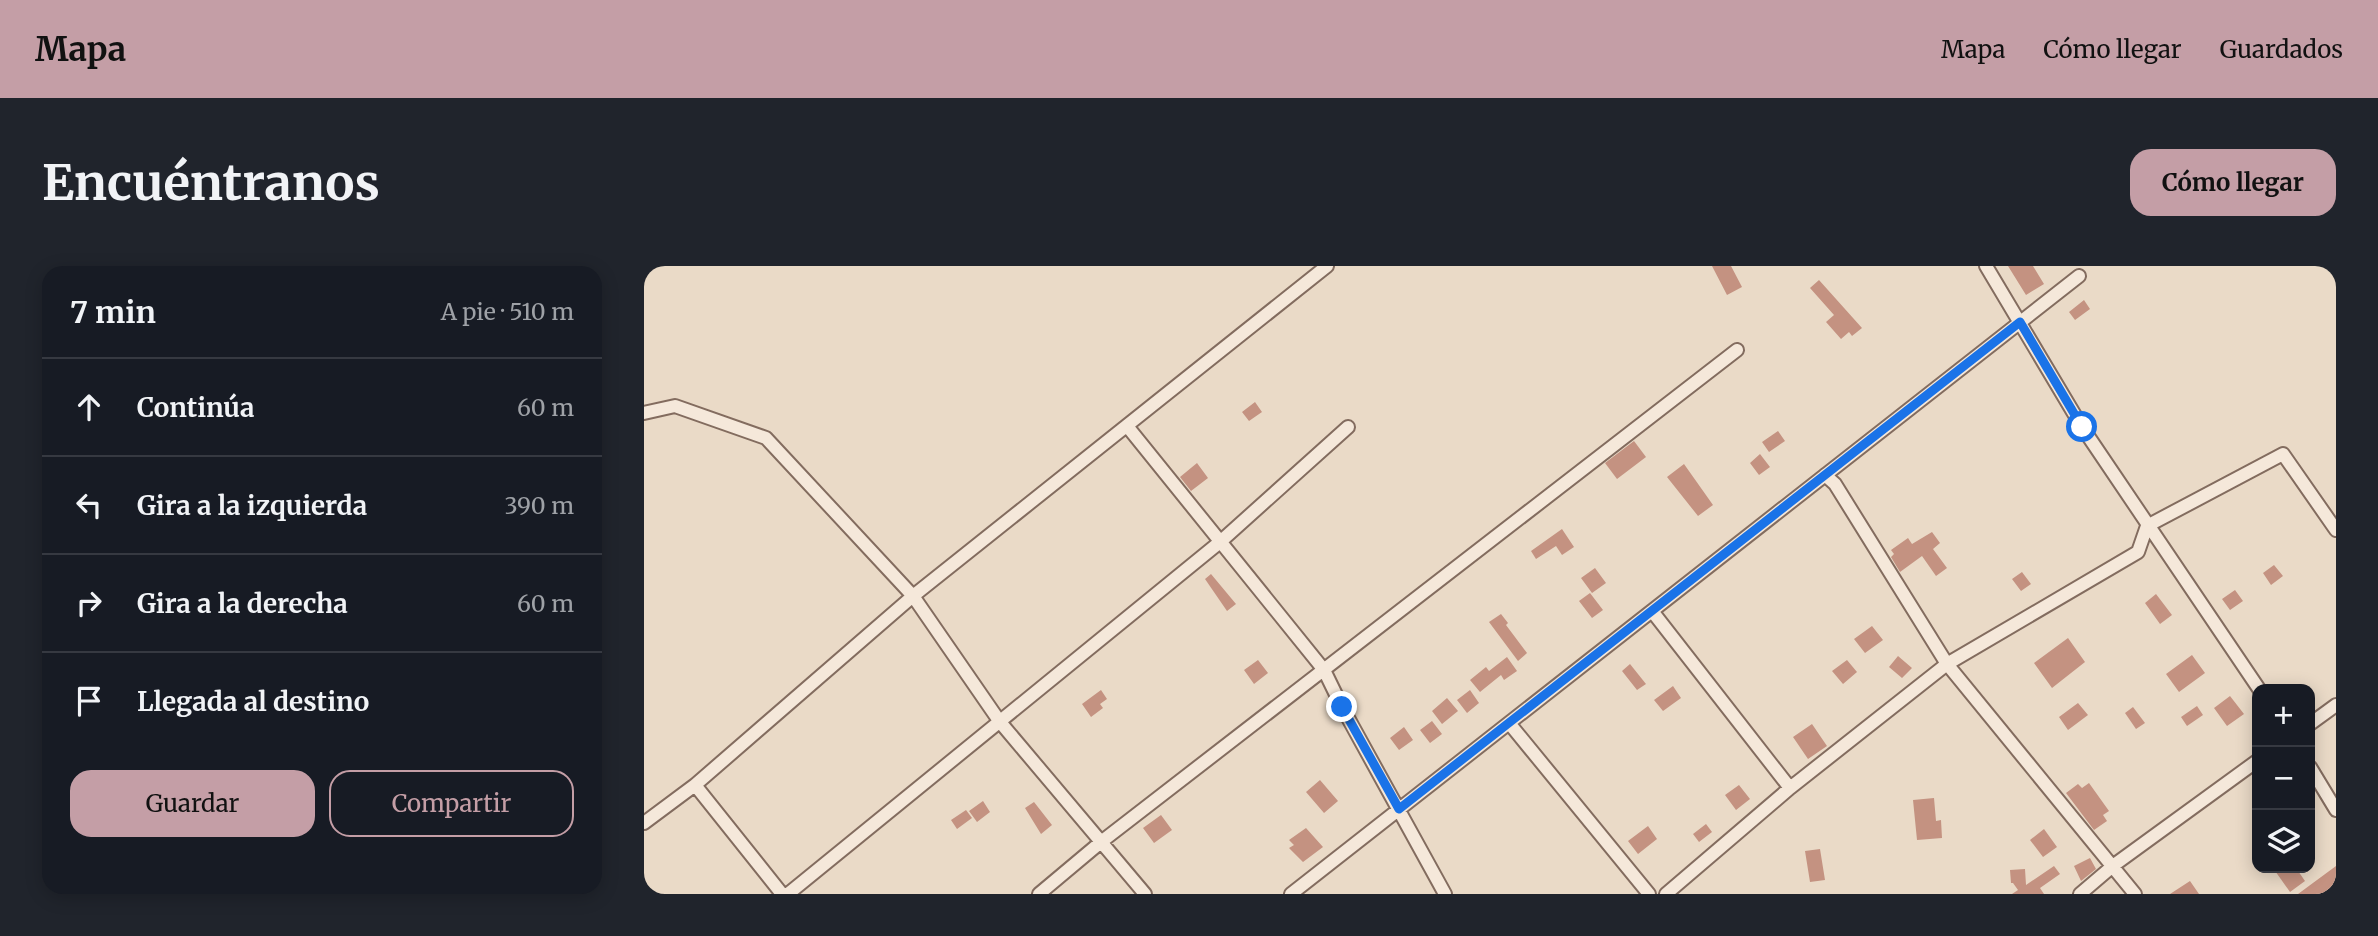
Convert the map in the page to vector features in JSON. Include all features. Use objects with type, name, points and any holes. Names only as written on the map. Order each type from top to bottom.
[{"type":"street","points":[[644,823],[695,785],[913,596],[1327,266]]},
{"type":"street","points":[[1986,266],[2082,427],[2256,684]]},
{"type":"street","points":[[1291,894],[2079,276]]},
{"type":"street","points":[[1039,894],[1101,842],[1737,351]]},
{"type":"street","points":[[644,413],[675,405],[766,438],[913,596],[1000,722],[1145,894]]},
{"type":"street","points":[[1127,426],[1324,670],[1445,894]]},
{"type":"street","points":[[788,894],[1220,542],[1348,427]]},
{"type":"street","points":[[1666,894],[1790,788],[1947,664],[2138,552],[2147,526],[2283,454],[2336,530]]},
{"type":"street","points":[[1825,475],[1835,484],[1947,664],[2135,894]]},
{"type":"street","points":[[1652,611],[1790,788]]},
{"type":"street","points":[[2315,720],[2336,705]]},
{"type":"street","points":[[1509,723],[1649,894]]},
{"type":"street","points":[[2080,894],[2113,865],[2252,765]]},
{"type":"street","points":[[2315,775],[2336,810]]},
{"type":"street","points":[[695,785],[782,894]]},
{"type":"building","points":[[1712,266],[1731,266],[1742,287],[1727,295]]},
{"type":"building","points":[[2008,266],[2033,266],[2044,284],[2026,295]]},
{"type":"building","points":[[1819,280],[1862,328],[1852,336],[1849,332],[1841,339],[1826,322],[1834,315],[1810,288]]},
{"type":"building","points":[[2084,300],[2090,309],[2075,320],[2069,312]]},
{"type":"building","points":[[1255,402],[1262,412],[1249,421],[1242,412]]},
{"type":"building","points":[[1778,431],[1785,441],[1769,452],[1762,442]]},
{"type":"building","points":[[1634,441],[1646,457],[1617,479],[1605,463]]},
{"type":"building","points":[[1760,454],[1770,467],[1759,475],[1750,463]]},
{"type":"building","points":[[1197,463],[1208,478],[1191,491],[1180,477]]},
{"type":"building","points":[[1684,464],[1713,505],[1698,516],[1667,477]]},
{"type":"building","points":[[1562,529],[1574,547],[1562,555],[1556,546],[1536,559],[1531,551]]},
{"type":"building","points":[[1932,532],[1940,543],[1933,549],[1947,568],[1936,576],[1922,556],[1900,572],[1891,557],[1894,554],[1891,550],[1908,538],[1912,544]]},
{"type":"building","points":[[2274,565],[2283,576],[2271,585],[2263,573]]},
{"type":"building","points":[[1595,568],[1606,583],[1592,593],[1581,578]]},
{"type":"building","points":[[2022,572],[2031,584],[2021,591],[2012,579]]},
{"type":"building","points":[[1211,574],[1236,604],[1227,611],[1205,579]]},
{"type":"building","points":[[2235,590],[2243,601],[2230,610],[2222,599]]},
{"type":"building","points":[[1590,593],[1603,610],[1592,618],[1579,601]]},
{"type":"building","points":[[2156,594],[2172,615],[2160,624],[2145,603]]},
{"type":"building","points":[[1501,614],[1527,653],[1518,661],[1489,622]]},
{"type":"building","points":[[1872,626],[1883,640],[1865,653],[1854,639]]},
{"type":"building","points":[[2068,638],[2085,662],[2052,688],[2034,663]]},
{"type":"building","points":[[2192,655],[2205,673],[2179,692],[2166,674]]},
{"type":"building","points":[[1898,656],[1912,668],[1902,678],[1889,667]]},
{"type":"building","points":[[1507,657],[1517,671],[1504,680],[1501,675],[1480,692],[1470,680],[1486,667],[1489,671]]},
{"type":"building","points":[[1258,660],[1268,673],[1254,684],[1244,670]]},
{"type":"building","points":[[1847,660],[1857,672],[1843,684],[1832,671]]},
{"type":"building","points":[[1630,664],[1646,684],[1637,690],[1622,671]]},
{"type":"building","points":[[1673,686],[1681,698],[1663,711],[1654,700]]},
{"type":"building","points":[[1101,690],[1107,699],[1100,704],[1103,708],[1091,717],[1082,704]]},
{"type":"building","points":[[1470,690],[1479,703],[1467,713],[1457,700]]},
{"type":"building","points":[[2230,696],[2244,714],[2227,726],[2214,708]]},
{"type":"building","points":[[1447,698],[1458,711],[1442,724],[1432,711]]},
{"type":"building","points":[[2078,703],[2088,715],[2068,730],[2059,717]]},
{"type":"building","points":[[2197,706],[2203,715],[2187,726],[2181,717]]},
{"type":"building","points":[[2133,707],[2145,723],[2136,729],[2125,713]]},
{"type":"building","points":[[1432,721],[1442,734],[1430,743],[1420,730]]},
{"type":"building","points":[[1812,724],[1827,746],[1808,759],[1793,737]]},
{"type":"building","points":[[1404,727],[1413,740],[1399,750],[1390,738]]},
{"type":"building","points":[[1320,780],[1338,801],[1324,813],[1306,792]]},
{"type":"building","points":[[2089,783],[2109,811],[2103,815],[2107,821],[2094,830],[2066,793],[2078,784],[2082,788]]},
{"type":"building","points":[[1739,785],[1750,799],[1736,810],[1725,795]]},
{"type":"building","points":[[1934,798],[1936,821],[1941,820],[1942,838],[1917,840],[1913,800]]},
{"type":"building","points":[[983,801],[990,812],[977,822],[969,811]]},
{"type":"building","points":[[1034,802],[1052,825],[1041,834],[1025,808]]},
{"type":"building","points":[[966,810],[972,818],[957,829],[951,820]]},
{"type":"building","points":[[1161,815],[1172,830],[1154,843],[1143,828]]},
{"type":"building","points":[[1706,824],[1712,832],[1699,842],[1693,834]]},
{"type":"building","points":[[1648,826],[1657,839],[1638,854],[1628,841]]},
{"type":"building","points":[[1306,828],[1323,847],[1303,862],[1289,848],[1294,845],[1289,840]]},
{"type":"building","points":[[2044,829],[2057,847],[2043,857],[2030,840]]},
{"type":"building","points":[[1820,849],[1825,880],[1810,882],[1805,851]]},
{"type":"building","points":[[2090,858],[2096,869],[2081,881],[2074,866]]},
{"type":"building","points":[[2054,866],[2060,874],[2040,888],[2044,894],[2012,894],[2018,890],[2011,883],[2010,870],[2025,869],[2026,885]]},
{"type":"building","points":[[2336,866],[2336,894],[2298,894]]},
{"type":"building","points":[[2277,873],[2299,873],[2305,881],[2290,892]]},
{"type":"building","points":[[2190,881],[2199,894],[2170,894]]},
{"type":"route","points":[[1342,707],[1399,809],[2020,322],[2082,427]]}]
